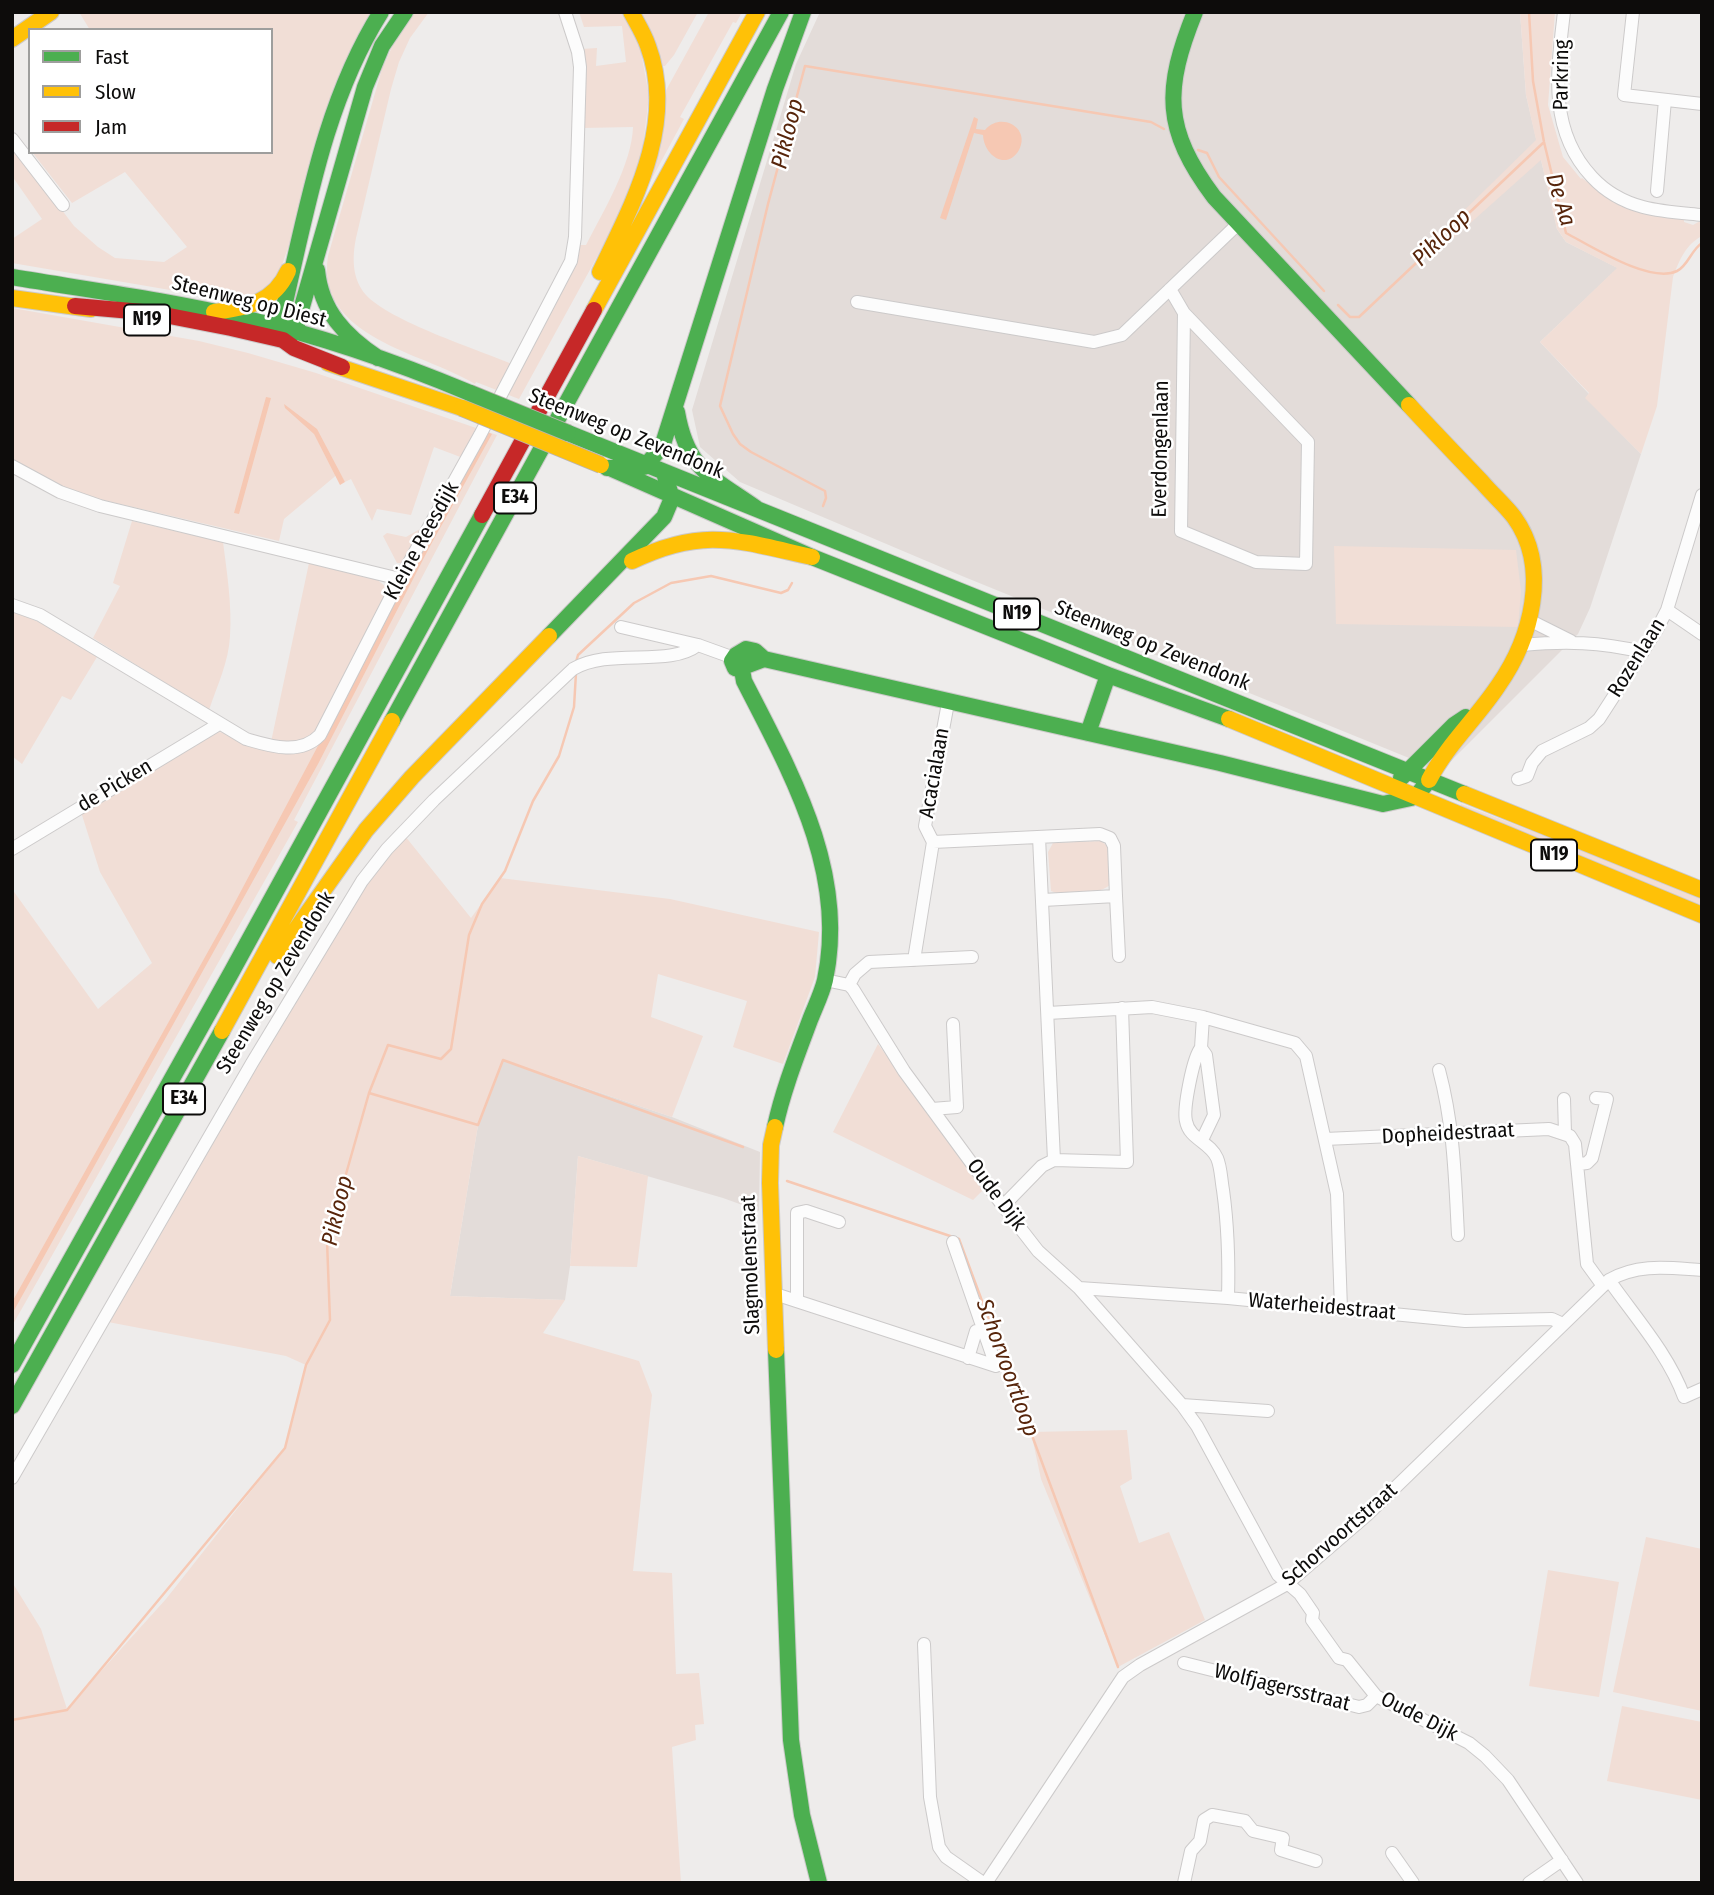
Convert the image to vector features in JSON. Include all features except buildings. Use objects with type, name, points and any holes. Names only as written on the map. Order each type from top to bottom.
[{"type":"main road","points":[[12,39],[51,12]]},
{"type":"main road","points":[[214,312],[243,309],[270,297],[282,286],[296,257],[342,89],[356,55],[382,12]]},
{"type":"main road","points":[[286,334],[316,258],[365,87],[382,46],[405,12]]},
{"type":"main road","points":[[557,377],[573,329],[635,197],[651,152],[657,124],[659,94],[655,65],[631,12]]},
{"type":"main road","name":"E34","points":[[12,1365],[231,973],[757,12]]},
{"type":"main road","name":"E34","points":[[12,1406],[248,984],[781,12]]},
{"type":"main road","points":[[604,466],[640,470],[648,466],[663,447],[775,89],[803,12]]},
{"type":"main road","points":[[741,662],[764,659],[948,703],[953,701],[1383,804],[1407,802],[1417,796],[1442,756],[1488,702],[1510,671],[1522,645],[1536,584],[1530,550],[1515,518],[1238,224],[1195,175],[1182,150],[1175,126],[1173,74],[1180,44],[1195,12]]},
{"type":"main road","points":[[296,257],[286,334],[287,345],[342,367]]},
{"type":"main road","points":[[316,258],[317,283],[330,315],[351,341],[378,358]]},
{"type":"main road","name":"Steenweg op Diest","points":[[12,277],[214,312],[378,358],[470,393]]},
{"type":"main road","name":"Steenweg op Diest","points":[[12,298],[75,306],[205,330],[342,367],[462,408]]},
{"type":"main road","points":[[75,306],[126,308],[286,334]]},
{"type":"main road","name":"Steenweg op Zevendonk","points":[[470,393],[1702,890]]},
{"type":"main road","points":[[676,407],[680,438],[692,458],[709,476],[756,508]]},
{"type":"main road","name":"Steenweg op Zevendonk","points":[[462,408],[812,556],[1108,675],[1244,725],[1702,915]]},
{"type":"main road","points":[[248,984],[273,963],[366,830],[412,777],[615,571],[658,523],[670,508],[674,496],[664,473]]},
{"type":"main road","points":[[615,571],[665,545],[705,538],[741,540],[812,556]]},
{"type":"main road","name":"Slagmolenstraat","points":[[741,662],[744,681],[793,778],[820,852],[828,882],[831,918],[825,980],[780,1102],[771,1145],[770,1183],[772,1293],[791,1740],[802,1815],[819,1883]]},
{"type":"main road","points":[[1088,733],[1108,675]]},
{"type":"main road","points":[[1350,795],[1382,791],[1394,786],[1454,725],[1488,702]]},
{"type":"street","name":"Kleine Reesdijk","points":[[12,605],[40,615],[246,739],[265,745],[299,748],[315,740],[324,729],[400,579],[480,435],[571,261],[575,237],[580,66],[565,12]]},
{"type":"street","name":"Parkring","points":[[1564,12],[1560,46],[1559,112],[1576,159],[1600,186],[1623,200],[1642,207],[1702,215]]},
{"type":"street","points":[[1633,12],[1624,95],[1702,104]]},
{"type":"street","points":[[1657,191],[1665,100]]},
{"type":"street","points":[[12,139],[63,205]]},
{"type":"street","points":[[857,302],[1094,342],[1122,335],[1238,224]]},
{"type":"street","name":"Everdongenlaan","points":[[1170,289],[1184,313],[1308,442],[1306,564],[1256,562],[1181,531],[1184,313]]},
{"type":"street","points":[[12,466],[47,486],[86,502],[400,579]]},
{"type":"street","name":"Rozenlaan","points":[[1518,779],[1527,776],[1532,763],[1542,751],[1589,728],[1599,719],[1643,652],[1667,610],[1702,495]]},
{"type":"street","points":[[1667,610],[1702,635]]},
{"type":"street","points":[[1529,620],[1571,641]]},
{"type":"street","points":[[621,627],[698,645],[741,662]]},
{"type":"street","points":[[1522,645],[1571,641],[1643,652]]},
{"type":"street","name":"Steenweg op Zevendonk","points":[[12,1478],[252,1063],[362,881],[387,849],[434,800],[573,669],[591,660],[661,656],[690,650],[698,645]]},
{"type":"street","name":"Acacialaan","points":[[914,960],[933,842],[925,826],[948,703]]},
{"type":"street","name":"de Picken","points":[[12,849],[219,724]]},
{"type":"street","name":"Acacialaan","points":[[933,842],[1100,834],[1110,838],[1114,846],[1119,957]]},
{"type":"street","points":[[1039,837],[1054,1160]]},
{"type":"street","points":[[1043,900],[1116,896]]},
{"type":"street","points":[[825,980],[849,985],[855,974],[869,962],[972,957]]},
{"type":"street","name":"Oude Dijk","points":[[849,985],[904,1070],[1038,1251],[1079,1288],[1182,1405],[1197,1426],[1278,1575],[1300,1594],[1313,1614],[1312,1620],[1339,1658],[1347,1660],[1376,1696],[1469,1743],[1485,1756],[1508,1780],[1577,1883]]},
{"type":"street","points":[[1048,1013],[1152,1007],[1203,1017],[1295,1043],[1301,1048],[1306,1056],[1339,1213],[1341,1309]]},
{"type":"street","points":[[1003,1206],[1042,1166],[1054,1160],[1127,1162],[1122,1008]]},
{"type":"street","points":[[1203,1017],[1201,1048],[1194,1065],[1185,1120],[1191,1133],[1216,1155],[1219,1164],[1226,1210],[1228,1298]]},
{"type":"street","points":[[932,1109],[957,1107],[953,1024]]},
{"type":"street","points":[[1201,1048],[1206,1055],[1214,1115],[1202,1140]]},
{"type":"street","points":[[1438,1070],[1453,1134],[1458,1235]]},
{"type":"street","points":[[1578,1164],[1587,1163],[1592,1158],[1607,1099],[1596,1098]]},
{"type":"street","points":[[1564,1099],[1567,1135],[1575,1144],[1578,1164],[1587,1264],[1606,1283],[1657,1348],[1679,1382],[1684,1397],[1702,1389]]},
{"type":"street","name":"Dopheidestraat","points":[[1325,1139],[1549,1129],[1567,1135]]},
{"type":"street","points":[[797,1301],[797,1213],[806,1211],[839,1222]]},
{"type":"street","points":[[772,1293],[996,1366],[953,1242]]},
{"type":"street","name":"Schorvoortstraat","points":[[985,1883],[1123,1677],[1287,1584],[1367,1515],[1606,1283],[1624,1272],[1643,1268],[1702,1269]]},
{"type":"street","name":"Waterheidestraat","points":[[1079,1288],[1228,1298],[1465,1321],[1552,1320],[1563,1324]]},
{"type":"street","points":[[968,1358],[976,1331]]},
{"type":"street","points":[[1182,1405],[1268,1411]]},
{"type":"street","points":[[924,1644],[930,1797],[939,1847],[946,1857],[985,1883]]},
{"type":"street","name":"Wolfjagersstraat","points":[[1184,1663],[1359,1707],[1367,1705],[1376,1696]]},
{"type":"street","points":[[1184,1883],[1191,1851],[1200,1841],[1204,1821],[1212,1815],[1245,1821],[1253,1831],[1283,1838],[1281,1850],[1316,1860]]},
{"type":"street","points":[[1392,1853],[1413,1883]]},
{"type":"street","points":[[1529,1883],[1562,1860]]},
{"type":"shaded area","points":[[79,12],[370,12],[282,265],[276,276],[261,290],[244,297],[211,297],[12,263],[12,239],[42,219],[12,176],[12,144],[74,226],[98,247],[115,258],[164,262],[187,247],[125,172],[72,203],[34,154],[273,154],[273,28],[89,28]]},
{"type":"shaded area","points":[[414,12],[429,12],[410,38],[391,89],[356,238],[356,275],[366,295],[394,315],[434,334],[512,364],[499,391],[476,382],[475,384],[377,339],[355,324],[338,306],[328,284],[328,256],[382,69],[393,45]]},
{"type":"shaded area","points":[[579,12],[622,12],[639,41],[649,96],[642,154],[614,226],[519,399],[506,394],[579,245],[586,245],[608,203],[628,156],[631,141],[633,127],[582,128],[581,49],[597,48],[596,66],[626,62],[622,26],[584,27]]},
{"type":"shaded area","points":[[641,12],[698,12],[665,66],[663,66]]},
{"type":"shaded area","points":[[709,12],[742,12],[736,23],[733,22],[680,117],[684,119],[649,184],[664,94]]},
{"type":"shaded area","points":[[820,12],[1520,12],[1526,95],[1557,229],[1566,242],[1618,268],[1540,342],[1589,394],[1586,398],[1641,454],[1590,608],[1578,634],[1441,771],[962,576],[740,482],[700,447],[692,410],[796,64]]},
{"type":"shaded area","points":[[1520,12],[1555,12],[1548,105],[1563,157],[1581,179],[1610,199],[1684,219],[1684,222],[1693,225],[1702,220],[1702,236],[1687,248],[1673,277],[1657,406],[1641,454],[1585,398],[1589,393],[1540,342],[1617,268],[1566,242],[1557,229],[1541,160],[1447,244],[1439,235],[1536,140],[1526,95]]},
{"type":"shaded area","points":[[974,117],[978,119],[976,129],[985,130],[999,122],[1013,125],[1018,129],[1022,142],[1014,156],[1003,160],[992,155],[987,149],[983,135],[974,133],[946,220],[940,218]]},
{"type":"shaded area","points":[[12,308],[199,341],[248,353],[316,373],[479,429],[463,458],[434,447],[411,515],[377,509],[372,521],[351,479],[345,482],[339,473],[284,519],[279,541],[77,494],[57,487],[12,460]]},
{"type":"shaded area","points":[[266,397],[271,398],[239,514],[234,513]]},
{"type":"shaded area","points":[[284,404],[317,429],[345,482],[340,485],[314,434],[285,408]]},
{"type":"shaded area","points":[[485,431],[497,435],[294,820],[298,822],[12,1326],[12,889],[98,1009],[152,963],[100,872],[81,812],[218,732],[284,750],[310,749],[322,743]]},
{"type":"shaded area","points":[[485,431],[492,434],[429,548],[318,764],[12,1314],[12,1302],[224,923]]},
{"type":"shaded area","points":[[427,517],[404,563],[397,563],[383,536],[387,533],[406,537],[420,529]]},
{"type":"shaded area","points":[[132,521],[223,542],[230,601],[230,636],[225,664],[209,710],[93,638],[120,586],[113,583]]},
{"type":"shaded area","points":[[1334,546],[1516,550],[1521,591],[1518,627],[1336,624]]},
{"type":"shaded area","points":[[309,563],[374,577],[386,587],[387,595],[320,729],[308,741],[271,742]]},
{"type":"shaded area","points":[[12,611],[51,627],[97,657],[71,700],[62,696],[22,764],[12,756]]},
{"type":"shaded area","points":[[1461,804],[1702,896],[1702,907],[1460,809]]},
{"type":"shaded area","points":[[405,836],[471,918],[500,878],[670,899],[819,932],[815,977],[783,1064],[733,1047],[747,1001],[658,974],[651,1017],[703,1036],[672,1117],[503,1060],[478,1125],[450,1296],[565,1300],[543,1333],[639,1361],[652,1395],[633,1571],[672,1573],[676,1674],[699,1673],[704,1724],[695,1725],[696,1740],[672,1747],[681,1883],[12,1883],[12,1582],[41,1629],[67,1709],[166,1599],[285,1448],[306,1365],[286,1356],[108,1322],[170,1210],[356,899]]},
{"type":"shaded area","points":[[1101,841],[1109,847],[1110,885],[1082,894],[1051,891],[1048,852],[1053,843]]},
{"type":"shaded area","points":[[878,1044],[984,1189],[973,1200],[833,1132]]},
{"type":"shaded area","points":[[503,1060],[672,1117],[760,1152],[759,1211],[578,1156],[565,1300],[450,1296],[478,1125]]},
{"type":"shaded area","points":[[578,1156],[648,1176],[637,1267],[570,1266]]},
{"type":"shaded area","points":[[1127,1430],[1132,1479],[1120,1486],[1139,1543],[1169,1532],[1205,1620],[1118,1667],[1041,1479],[1031,1432]]},
{"type":"shaded area","points":[[1646,1537],[1702,1549],[1702,1711],[1613,1692]]},
{"type":"shaded area","points":[[1548,1570],[1619,1582],[1599,1697],[1529,1686]]},
{"type":"shaded area","points":[[1622,1706],[1702,1722],[1702,1800],[1607,1781]]},
{"type":"waterway","name":"De Aa","points":[[1529,12],[1533,81],[1544,142],[1566,233],[1621,262],[1666,274],[1681,269],[1702,243]]},
{"type":"waterway","name":"Pikloop","points":[[823,506],[825,491],[740,444],[720,406],[768,204],[805,66],[1151,122],[1164,129]]},
{"type":"waterway","name":"Pikloop","points":[[1338,305],[1350,317],[1359,317],[1543,143]]},
{"type":"waterway","name":"Pikloop","points":[[1198,150],[1207,153],[1219,177],[1324,291]]},
{"type":"waterway","name":"Pikloop","points":[[576,662],[578,655],[634,603],[671,583],[711,576],[781,593],[788,590],[792,583]]},
{"type":"waterway","name":"Pikloop","points":[[12,1720],[67,1710],[285,1448],[306,1365],[330,1320],[327,1241],[369,1093],[388,1045],[441,1059],[451,1049],[469,935],[482,904],[505,871],[533,801],[559,756],[574,707],[576,673]]},
{"type":"waterway","name":"Schorvoortloop","points":[[369,1093],[478,1125],[503,1060],[743,1147]]},
{"type":"waterway","name":"Schorvoortloop","points":[[787,1181],[959,1239],[1118,1667]]},
{"type":"traffic: fast","points":[[283,340],[283,311],[320,157],[345,82],[381,12]]},
{"type":"traffic: fast","points":[[283,340],[290,337],[297,324],[365,87],[382,46],[405,12]]},
{"type":"traffic: fast","points":[[392,721],[781,12]]},
{"type":"traffic: fast","points":[[607,468],[644,467],[662,447],[775,89],[803,12]]},
{"type":"traffic: fast","points":[[1195,12],[1178,64],[1174,108],[1177,129],[1197,173],[1214,197],[1409,405]]},
{"type":"traffic: fast","points":[[317,270],[319,285],[329,310],[355,341],[378,358]]},
{"type":"traffic: fast","points":[[12,277],[186,306],[272,325],[358,351],[470,393]]},
{"type":"traffic: fast","points":[[470,393],[568,433]]},
{"type":"traffic: fast","points":[[677,412],[681,432],[695,460],[714,479],[756,508]]},
{"type":"traffic: fast","points":[[568,433],[1464,794]]},
{"type":"traffic: fast","points":[[612,469],[812,557],[1108,675],[1229,719]]},
{"type":"traffic: fast","points":[[549,636],[664,517],[672,498],[664,473]]},
{"type":"traffic: fast","points":[[12,1365],[482,515]]},
{"type":"traffic: fast","points":[[742,670],[735,668],[732,661],[746,649],[755,651],[764,659]]},
{"type":"traffic: fast","points":[[748,665],[764,659],[1220,763],[1383,804],[1411,798],[1419,793],[1429,780]]},
{"type":"traffic: fast","points":[[742,670],[744,681],[780,751],[811,824],[829,901],[830,940],[825,980],[791,1073],[775,1127]]},
{"type":"traffic: fast","points":[[1088,733],[1108,675]]},
{"type":"traffic: fast","points":[[1401,778],[1454,725],[1466,717]]},
{"type":"traffic: fast","points":[[12,1406],[222,1031]]},
{"type":"traffic: fast","points":[[776,1350],[791,1740],[802,1815],[819,1883]]},
{"type":"traffic: slow","points":[[12,39],[51,12]]},
{"type":"traffic: slow","points":[[600,272],[637,191],[654,134],[656,75],[646,42],[631,12]]},
{"type":"traffic: slow","points":[[594,310],[757,12]]},
{"type":"traffic: slow","points":[[214,312],[258,302],[275,290],[288,271]]},
{"type":"traffic: slow","points":[[12,298],[91,309]]},
{"type":"traffic: slow","points":[[328,363],[462,408]]},
{"type":"traffic: slow","points":[[1409,405],[1514,517],[1532,558],[1534,580],[1527,625],[1510,667],[1444,755],[1429,780]]},
{"type":"traffic: slow","points":[[462,408],[601,465]]},
{"type":"traffic: slow","points":[[632,561],[657,550],[701,540],[742,542],[812,557]]},
{"type":"traffic: slow","points":[[277,956],[366,830],[412,777],[549,636]]},
{"type":"traffic: slow","points":[[1229,719],[1702,915]]},
{"type":"traffic: slow","points":[[222,1031],[392,721]]},
{"type":"traffic: slow","points":[[1464,794],[1702,890]]},
{"type":"traffic: slow","points":[[775,1127],[771,1145],[770,1183],[776,1350]]},
{"type":"traffic: jam","points":[[75,306],[154,313],[231,328],[283,340],[294,348],[342,367]]},
{"type":"traffic: jam","points":[[482,515],[594,310]]}]
